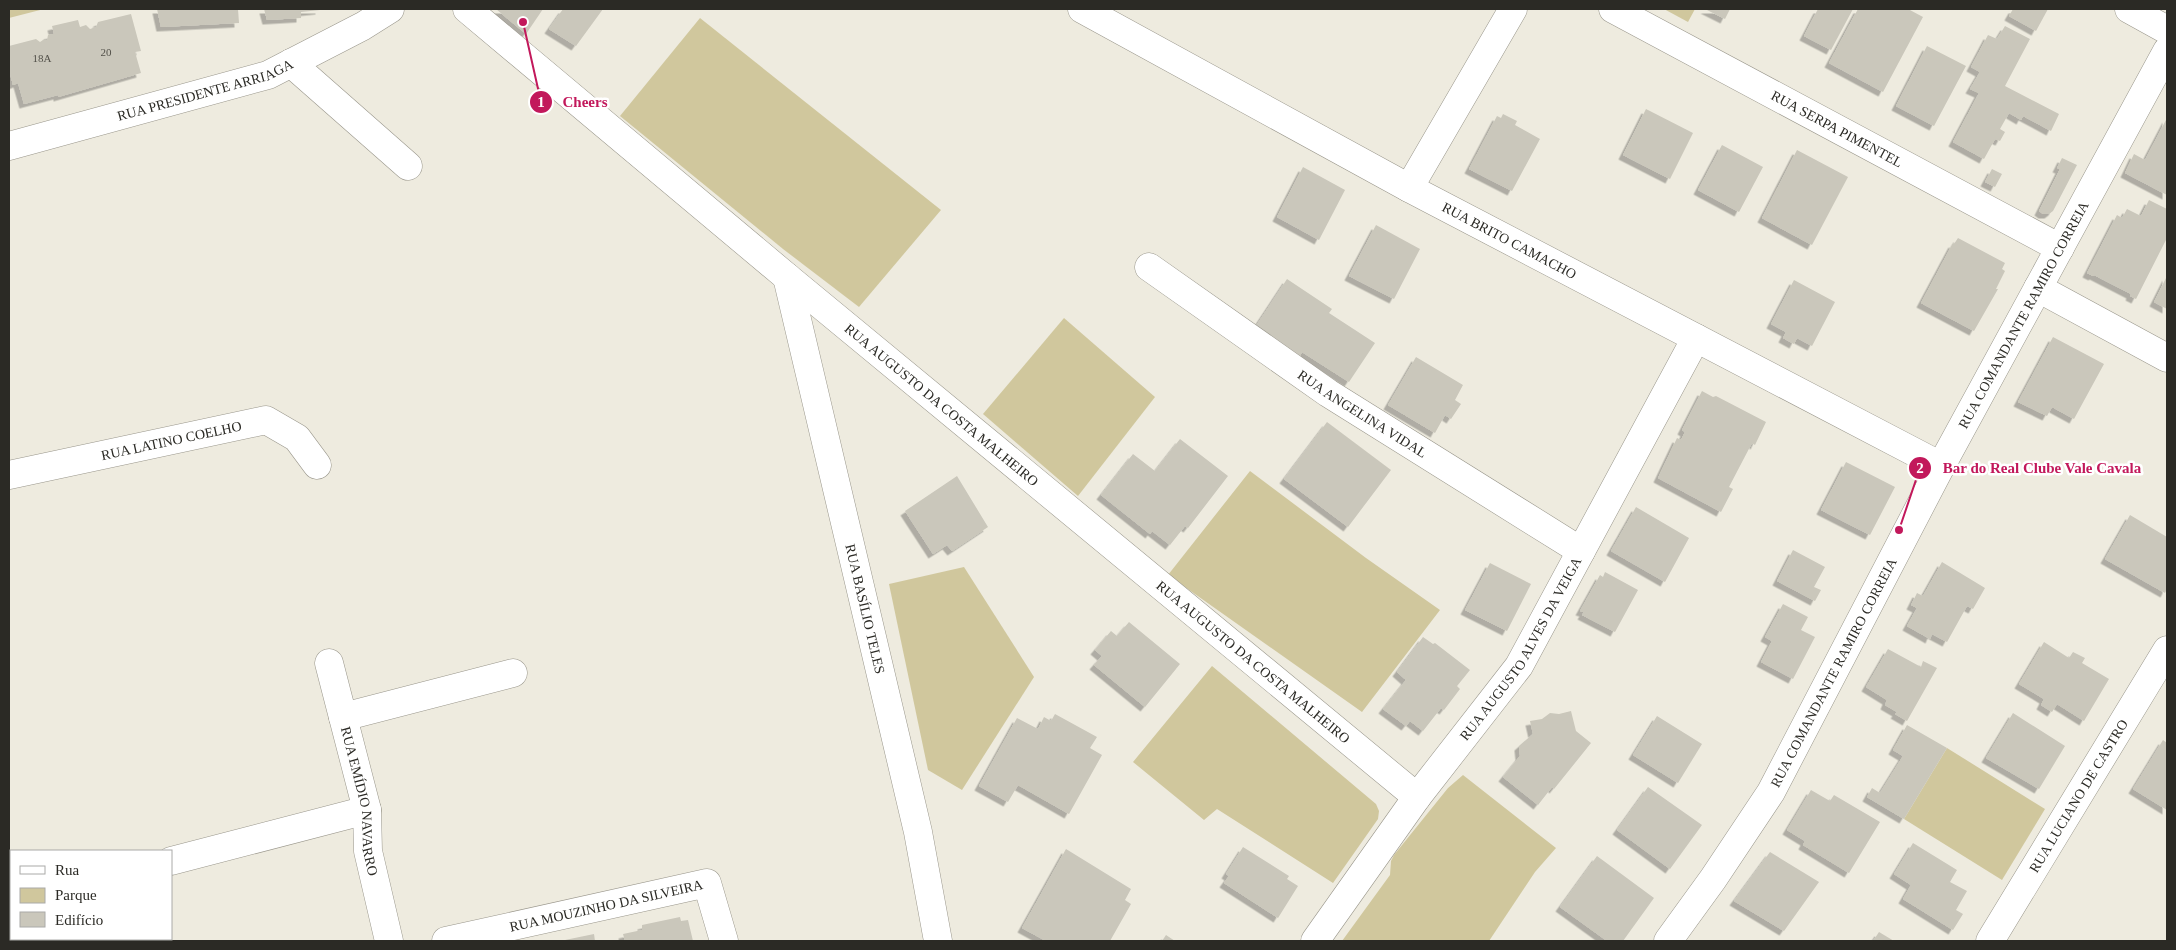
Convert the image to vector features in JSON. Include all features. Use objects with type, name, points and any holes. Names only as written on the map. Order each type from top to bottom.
[{"type":"street","name":"RUA PRESIDENTE ARRIAGA","points":[[9,146],[268,75],[291,63],[365,17],[390,9]]},
{"type":"street","name":"RUA AUGUSTO DA COSTA MALHEIRO","points":[[467,9],[787,277],[1417,797]]},
{"type":"street","name":"RUA BRITO CAMACHO","points":[[1082,9],[1409,188],[1941,466]]},
{"type":"street","points":[[1409,188],[1513,9]]},
{"type":"street","name":"RUA SERPA PIMENTEL","points":[[1613,9],[2060,248]]},
{"type":"street","points":[[2129,9],[2167,30]]},
{"type":"street","name":"RUA COMANDANTE RAMIRO CORREIA","points":[[1668,941],[1713,879],[1770,792],[1941,466],[2167,51]]},
{"type":"street","points":[[291,63],[408,166]]},
{"type":"street","name":"RUA ANGELINA VIDAL","points":[[1149,267],[1328,393],[1581,551]]},
{"type":"street","name":"RUA BASÍLIO TELES","points":[[787,277],[918,832],[938,941]]},
{"type":"street","points":[[2038,288],[2167,358]]},
{"type":"street","name":"RUA AUGUSTO ALVES DA VEIGA","points":[[1315,941],[1417,797],[1519,666],[1696,338]]},
{"type":"street","name":"RUA LATINO COELHO","points":[[9,475],[266,420],[297,438],[317,465]]},
{"type":"street","name":"RUA LUCIANO DE CASTRO","points":[[1990,941],[2167,650]]},
{"type":"street","name":"RUA EMÍDIO NAVARRO","points":[[329,663],[367,810],[368,851],[389,941]]},
{"type":"street","points":[[343,717],[513,673]]},
{"type":"street","points":[[172,861],[367,810]]},
{"type":"street","name":"RUA MOUZINHO DA SILVEIRA","points":[[446,941],[707,883],[724,941]]},
{"type":"green space","points":[[9,9],[44,9],[9,18]]},
{"type":"green space","points":[[1664,9],[1695,9],[1688,22]]},
{"type":"green space","points":[[700,18],[941,210],[859,307],[783,249],[620,116]]},
{"type":"green space","points":[[1064,318],[1155,397],[1078,496],[983,414]]},
{"type":"green space","points":[[1250,471],[1366,558],[1440,610],[1362,712],[1168,575]]},
{"type":"green space","points":[[964,567],[1034,677],[962,790],[928,770],[889,584]]},
{"type":"green space","points":[[1212,666],[1376,804],[1379,811],[1378,819],[1333,883],[1217,809],[1204,820],[1133,762]]},
{"type":"green space","points":[[1947,748],[2045,809],[2002,880],[1904,819]]},
{"type":"green space","points":[[1463,775],[1556,848],[1535,872],[1489,941],[1342,941],[1390,875],[1391,861],[1394,855],[1448,788]]},
{"type":"building","points":[[157,9],[238,9],[239,23],[161,27]]},
{"type":"building","points":[[264,9],[320,10],[301,12],[301,18],[267,20]]},
{"type":"building","points":[[496,9],[543,9],[526,34]]},
{"type":"building","points":[[563,9],[603,9],[576,46],[549,29]]},
{"type":"building","points":[[1705,9],[1730,9],[1725,19]]},
{"type":"building","points":[[1818,9],[1853,9],[1831,50],[1804,36]]},
{"type":"building","points":[[1858,9],[1908,9],[1923,17],[1883,92],[1829,63]]},
{"type":"building","points":[[2013,9],[2048,9],[2036,31],[2009,16]]},
{"type":"building","points":[[131,14],[141,51],[135,52],[141,73],[58,97],[58,95],[24,104],[18,83],[13,85],[9,70],[9,46],[36,39],[40,42],[47,40],[48,35],[54,34],[52,26],[78,20],[80,27],[86,25],[90,29],[96,27],[98,22]]},
{"type":"building","points":[[2005,26],[2030,39],[2005,86],[2059,114],[2051,131],[2023,116],[2021,120],[2009,113],[2000,129],[2005,132],[2000,141],[1995,139],[1984,159],[1953,142],[1979,93],[1970,89],[1980,72],[1971,67],[1988,35],[1997,39]]},
{"type":"building","points":[[1927,46],[1966,66],[1934,126],[1896,106]]},
{"type":"building","points":[[1646,109],[1693,133],[1670,179],[1623,155]]},
{"type":"building","points":[[1503,114],[1517,121],[1515,125],[1540,139],[1512,191],[1469,169],[1497,116],[1501,118]]},
{"type":"building","points":[[2167,118],[2167,195],[2125,173],[2134,154],[2145,160]]},
{"type":"building","points":[[1722,145],[1763,167],[1739,212],[1698,190]]},
{"type":"building","points":[[1797,150],[1848,177],[1812,245],[1762,218]]},
{"type":"building","points":[[2062,158],[2077,165],[2053,211],[2049,214],[2043,214],[2039,211],[2060,169],[2057,168]]},
{"type":"building","points":[[1303,167],[1345,190],[1319,240],[1277,217]]},
{"type":"building","points":[[1992,169],[2002,174],[1995,187],[1985,182]]},
{"type":"building","points":[[2149,200],[2167,209],[2167,238],[2136,299],[2130,296],[2131,294],[2087,273],[2117,215],[2122,218],[2127,209],[2141,216]]},
{"type":"building","points":[[1376,225],[1420,249],[1394,299],[1349,276]]},
{"type":"building","points":[[1958,238],[2005,263],[2002,269],[2005,271],[1996,289],[1998,289],[1974,331],[1921,303],[1953,243]]},
{"type":"building","points":[[2167,276],[2167,309],[2154,302]]},
{"type":"building","points":[[1287,279],[1332,309],[1329,313],[1375,343],[1349,382],[1302,352],[1300,356],[1256,326]]},
{"type":"building","points":[[1794,280],[1835,302],[1812,346],[1797,338],[1794,344],[1783,338],[1786,332],[1771,324]]},
{"type":"building","points":[[2053,337],[2104,364],[2074,419],[2052,407],[2047,416],[2018,402]]},
{"type":"building","points":[[1416,357],[1463,385],[1455,400],[1461,404],[1451,419],[1445,415],[1435,433],[1388,405]]},
{"type":"building","points":[[1702,391],[1713,397],[1716,396],[1766,422],[1755,445],[1752,443],[1729,487],[1733,489],[1721,512],[1658,478],[1677,438],[1681,440],[1685,432],[1682,430]]},
{"type":"building","points":[[1327,422],[1391,470],[1348,527],[1284,479]]},
{"type":"building","points":[[1180,439],[1228,476],[1188,528],[1185,526],[1170,545],[1152,531],[1150,534],[1101,495],[1133,454],[1155,471]]},
{"type":"building","points":[[1846,462],[1895,487],[1870,535],[1821,510]]},
{"type":"building","points":[[957,476],[988,527],[952,551],[947,545],[933,554],[905,511]]},
{"type":"building","points":[[1636,507],[1689,538],[1665,582],[1611,551]]},
{"type":"building","points":[[2130,515],[2167,537],[2167,589],[2165,593],[2105,559]]},
{"type":"building","points":[[1793,550],[1825,567],[1814,587],[1821,590],[1815,601],[1777,581]]},
{"type":"building","points":[[1942,562],[1985,588],[1973,609],[1967,606],[1947,642],[1932,634],[1930,639],[1907,626],[1917,608],[1911,605],[1917,593],[1923,596]]},
{"type":"building","points":[[1490,563],[1531,584],[1507,631],[1465,610]]},
{"type":"building","points":[[1605,572],[1638,590],[1615,632],[1582,615],[1584,612],[1580,611],[1600,575],[1603,577]]},
{"type":"building","points":[[1783,604],[1808,617],[1801,630],[1815,637],[1793,679],[1761,662],[1772,641],[1765,637]]},
{"type":"building","points":[[1129,622],[1180,664],[1145,707],[1094,665],[1102,656],[1095,650],[1111,631],[1117,636]]},
{"type":"building","points":[[1423,637],[1433,644],[1435,643],[1470,670],[1457,686],[1460,689],[1444,710],[1441,708],[1423,731],[1410,721],[1406,726],[1383,709],[1406,680],[1397,672]]},
{"type":"building","points":[[2044,642],[2069,658],[2073,652],[2085,658],[2082,663],[2109,679],[2084,721],[2057,704],[2052,712],[2041,705],[2044,699],[2019,684]]},
{"type":"building","points":[[1888,649],[1921,667],[1923,661],[1937,668],[1907,721],[1885,705],[1887,700],[1866,687]]},
{"type":"building","points":[[1571,711],[1576,731],[1591,743],[1554,789],[1552,787],[1538,805],[1503,777],[1520,756],[1519,746],[1533,734],[1530,721],[1542,719],[1550,713],[1559,714]]},
{"type":"building","points":[[2013,713],[2065,746],[2039,789],[1986,758]]},
{"type":"building","points":[[1055,714],[1097,737],[1090,748],[1102,755],[1069,814],[1018,785],[1008,802],[979,786],[1017,718],[1038,729],[1044,717],[1051,721]]},
{"type":"building","points":[[1657,716],[1702,744],[1678,783],[1633,755]]},
{"type":"building","points":[[1907,725],[1947,748],[1904,819],[1867,797],[1872,788],[1880,793],[1903,756],[1893,750]]},
{"type":"building","points":[[2163,740],[2167,743],[2167,810],[2133,789]]},
{"type":"building","points":[[1648,787],[1702,825],[1670,869],[1617,830]]},
{"type":"building","points":[[1811,790],[1830,801],[1834,795],[1880,822],[1849,873],[1803,845],[1805,841],[1787,830]]},
{"type":"building","points":[[1913,843],[1957,870],[1950,882],[1967,891],[1956,910],[1963,914],[1953,930],[1903,899],[1911,885],[1894,874]]},
{"type":"building","points":[[1243,847],[1289,876],[1287,879],[1298,886],[1278,918],[1224,883],[1229,876],[1226,874]]},
{"type":"building","points":[[1066,849],[1131,889],[1125,900],[1131,904],[1110,941],[1046,941],[1022,928]]},
{"type":"building","points":[[1770,852],[1819,882],[1784,931],[1734,901]]},
{"type":"building","points":[[1597,856],[1654,898],[1623,941],[1607,941],[1560,907]]},
{"type":"building","points":[[680,917],[681,921],[688,920],[693,941],[625,941],[623,934],[642,930],[642,925]]},
{"type":"building","points":[[1879,932],[1894,941],[1873,941]]},
{"type":"building","points":[[594,934],[595,941],[565,941],[565,940]]},
{"type":"building","points":[[1166,935],[1175,941],[1162,941]]},
{"type":"place","name":"Cheers","points":[[523,22]]},
{"type":"place","name":"Bar do Real Clube Vale Cavala","points":[[1899,530]]}]
